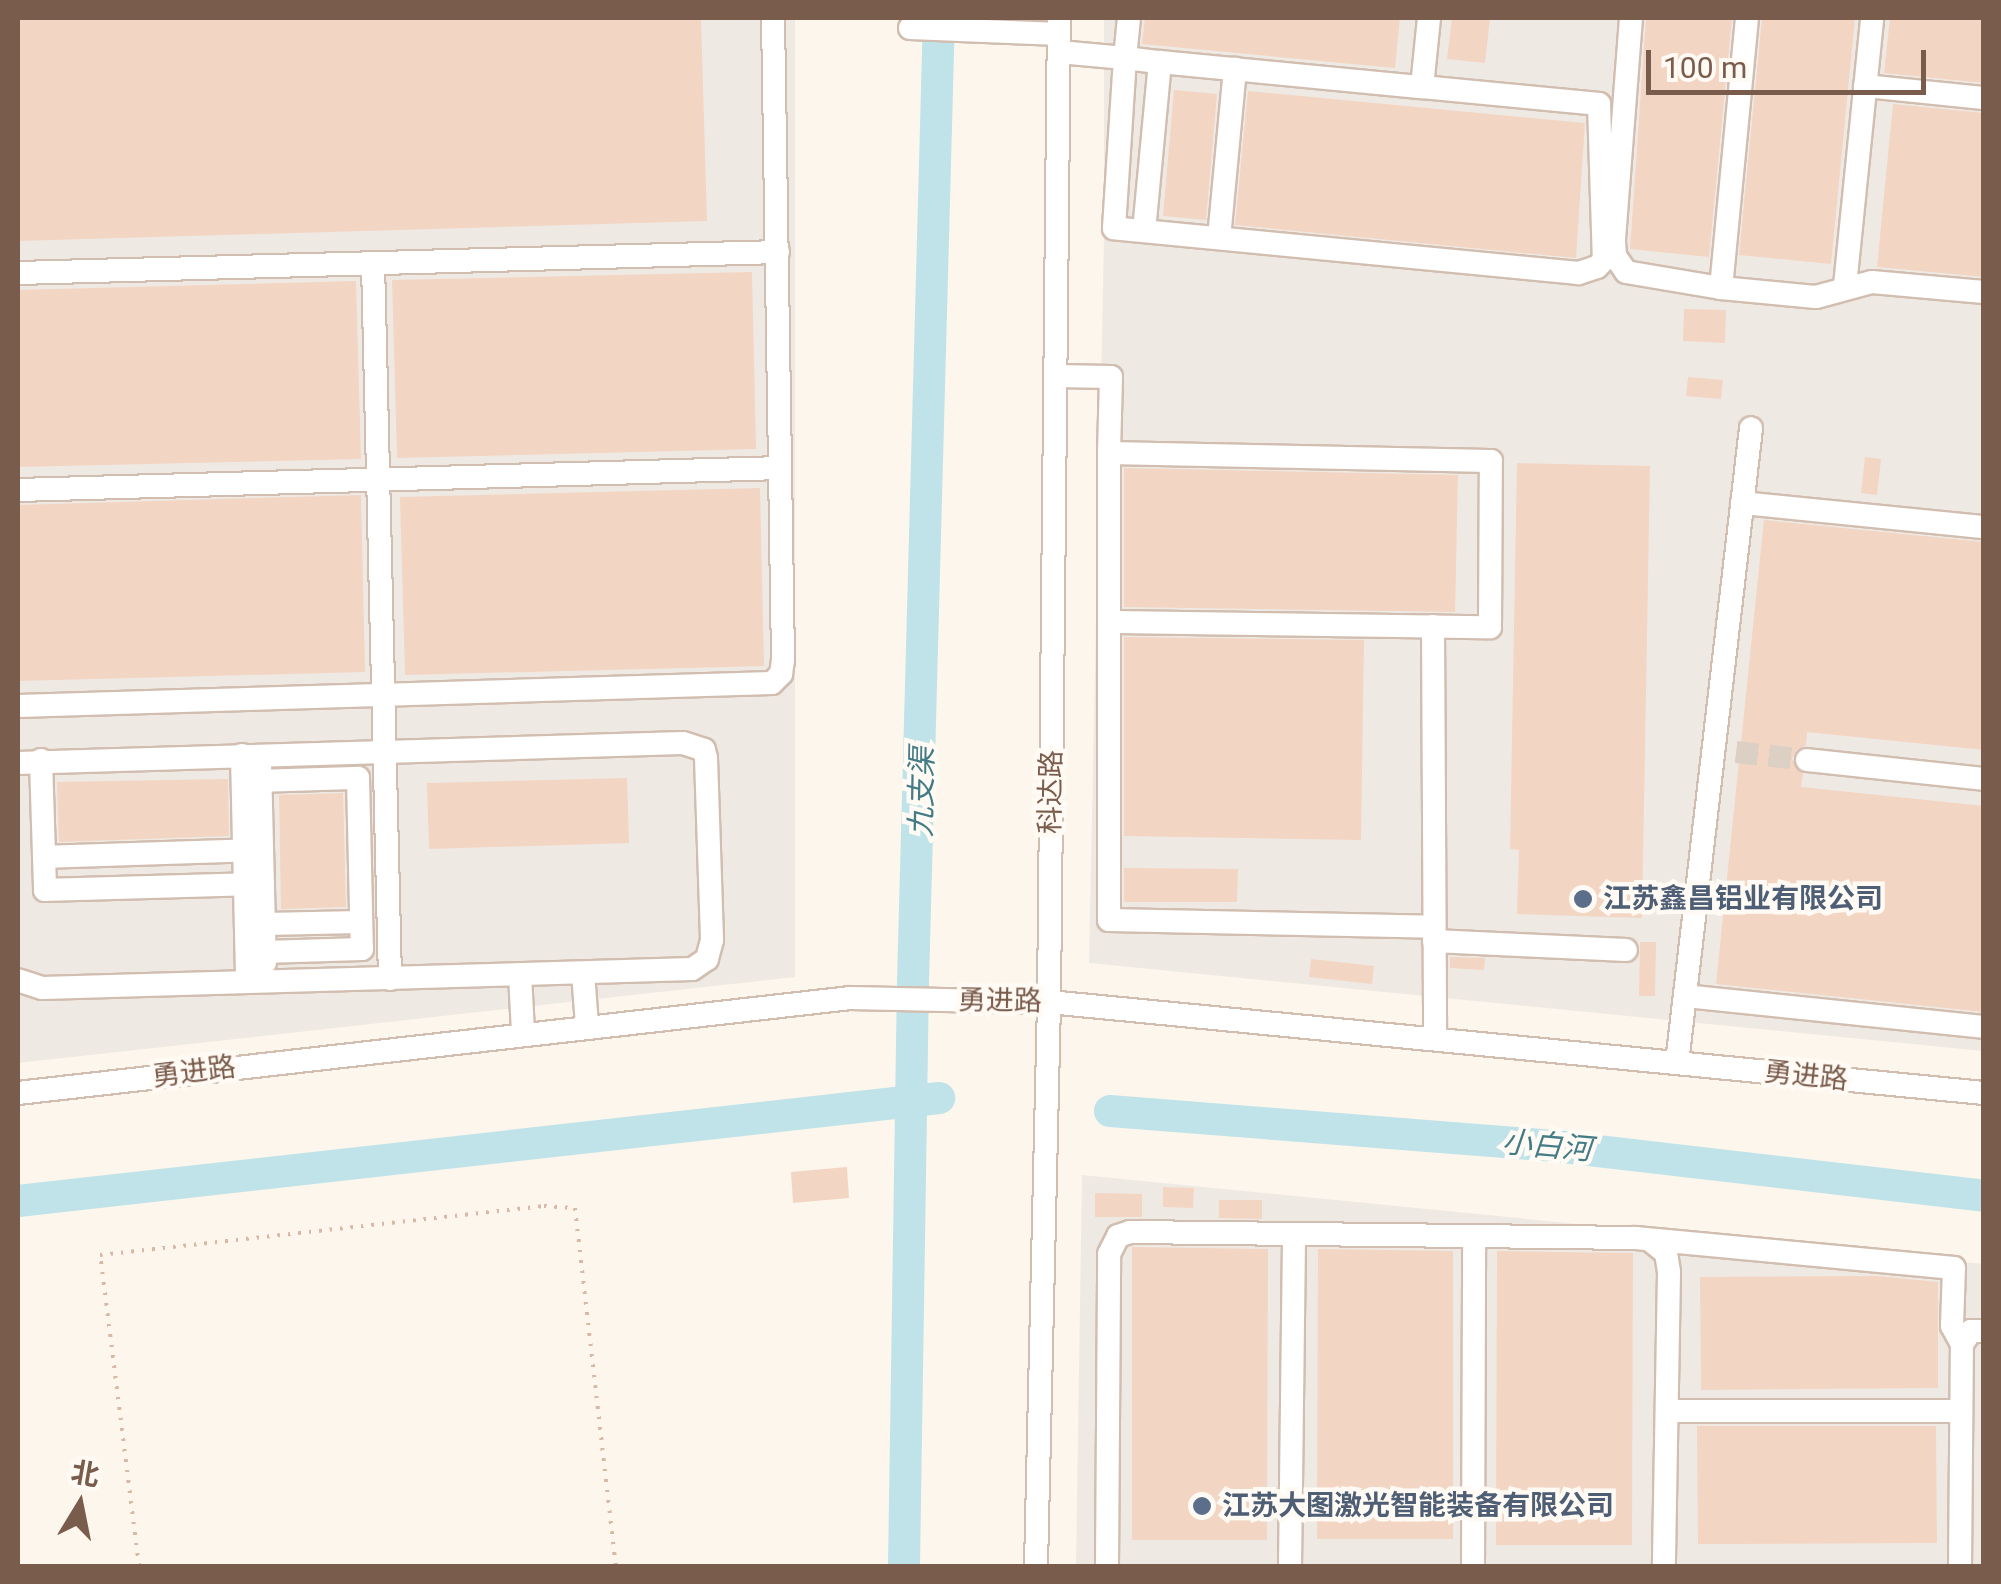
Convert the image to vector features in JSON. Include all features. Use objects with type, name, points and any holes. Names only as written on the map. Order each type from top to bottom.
[{"type":"street","points":[[18,706],[772,683],[782,674],[774,18]]},
{"type":"street","points":[[910,28],[1059,35],[1126,58],[1599,104],[1604,260],[1597,268],[1578,273],[1114,228],[1126,58],[1129,18]]},
{"type":"street","points":[[1422,87],[1429,18]]},
{"type":"street","points":[[1631,18],[1615,256],[1626,272],[1721,288],[1816,297],[1872,282],[1984,292]]},
{"type":"street","points":[[1721,288],[1746,18]]},
{"type":"street","points":[[1846,286],[1872,18]]},
{"type":"street","name":"科达路","points":[[1036,1566],[1049,1002],[1059,35]]},
{"type":"street","points":[[1144,230],[1160,62]]},
{"type":"street","points":[[1219,238],[1235,69]]},
{"type":"street","points":[[1865,86],[1984,98]]},
{"type":"street","points":[[18,273],[778,252]]},
{"type":"street","points":[[373,264],[390,978]]},
{"type":"street","points":[[1056,376],[1111,377],[1109,920],[1434,934],[1626,950]]},
{"type":"street","points":[[1677,1063],[1724,751],[1750,428]]},
{"type":"street","points":[[1109,453],[1492,461],[1490,627],[1109,622]]},
{"type":"street","points":[[18,490],[780,468]]},
{"type":"street","points":[[1742,503],[1984,528]]},
{"type":"street","points":[[1433,626],[1434,1040]]},
{"type":"street","points":[[18,763],[683,744],[704,750],[712,940],[707,958],[692,970],[42,988],[18,980]]},
{"type":"street","points":[[250,754],[260,781],[253,851]]},
{"type":"street","points":[[250,754],[256,982]]},
{"type":"street","points":[[42,760],[45,890],[254,885]]},
{"type":"street","points":[[1807,760],[1984,780]]},
{"type":"street","points":[[260,781],[358,778],[362,922],[362,948],[264,952]]},
{"type":"street","points":[[44,857],[253,851]]},
{"type":"street","points":[[169,853],[170,887]]},
{"type":"street","points":[[110,855],[111,889]]},
{"type":"street","points":[[360,861],[388,859]]},
{"type":"street","points":[[254,885],[264,924],[264,952],[256,982]]},
{"type":"street","points":[[264,924],[362,922]]},
{"type":"street","points":[[582,973],[587,1025]]},
{"type":"street","points":[[520,974],[523,1033]]},
{"type":"street","points":[[1685,996],[1984,1027]]},
{"type":"street","name":"勇进路","points":[[18,1092],[850,998],[1049,1002],[1984,1093]]},
{"type":"street","points":[[1106,1566],[1113,1242],[1130,1232],[1651,1241],[1954,1268],[1952,1326],[1962,1344],[1960,1566]]},
{"type":"street","points":[[1290,1566],[1294,1234]]},
{"type":"street","points":[[1472,1566],[1474,1236]]},
{"type":"street","points":[[1651,1241],[1666,1252],[1669,1272],[1664,1566]]},
{"type":"street","points":[[1962,1344],[1972,1331],[1984,1331]]},
{"type":"street","points":[[1666,1412],[1962,1410]]},
{"type":"path","points":[[139,1566],[100,1255],[544,1206],[575,1208],[616,1566]]},
{"type":"shaded area","points":[[18,18],[795,18],[795,977],[18,1063]]},
{"type":"shaded area","points":[[1104,18],[1983,18],[1983,1051],[1089,963],[1104,238]]},
{"type":"shaded area","points":[[1082,1175],[1983,1264],[1983,1566],[1076,1566]]},
{"type":"building","points":[[18,18],[701,18],[707,221],[18,241]]},
{"type":"building","points":[[1145,18],[1400,18],[1395,68],[1142,44]]},
{"type":"building","points":[[1452,18],[1490,18],[1485,63],[1447,59]]},
{"type":"building","points":[[1646,18],[1732,18],[1709,257],[1630,249]]},
{"type":"building","points":[[1762,18],[1855,18],[1831,264],[1739,255]]},
{"type":"building","points":[[1890,18],[1984,18],[1984,83],[1884,73]]},
{"type":"building","points":[[1174,90],[1217,94],[1206,220],[1163,216]]},
{"type":"building","points":[[1248,91],[1585,123],[1576,258],[1235,225]]},
{"type":"building","points":[[1893,104],[1984,113],[1984,277],[1877,267]]},
{"type":"building","points":[[752,272],[756,449],[397,458],[392,280]]},
{"type":"building","points":[[356,281],[361,459],[18,467],[18,290]]},
{"type":"building","points":[[1684,309],[1726,310],[1725,343],[1683,341]]},
{"type":"building","points":[[1688,377],[1723,380],[1721,399],[1686,396]]},
{"type":"building","points":[[1865,457],[1881,459],[1877,495],[1861,493]]},
{"type":"building","points":[[1517,463],[1650,466],[1642,918],[1517,914],[1519,850],[1510,849]]},
{"type":"building","points":[[1124,468],[1458,475],[1455,612],[1124,607]]},
{"type":"building","points":[[760,488],[764,666],[405,675],[400,497]]},
{"type":"building","points":[[361,495],[365,672],[18,681],[18,505]]},
{"type":"building","points":[[1764,520],[1984,542],[1984,750],[1807,732],[1806,745],[1796,750],[1792,759],[1803,774],[1801,787],[1984,806],[1984,1012],[1716,984]]},
{"type":"building","points":[[1124,637],[1364,640],[1361,840],[1124,836]]},
{"type":"building","points":[[627,778],[629,843],[429,849],[427,783]]},
{"type":"building","points":[[228,779],[229,836],[59,842],[57,782]]},
{"type":"building","points":[[343,793],[346,907],[281,909],[279,795]]},
{"type":"building","points":[[1124,868],[1238,869],[1237,902],[1124,902]]},
{"type":"building","points":[[1640,942],[1656,942],[1655,996],[1639,996]]},
{"type":"building","points":[[1450,957],[1485,958],[1484,970],[1450,968]]},
{"type":"building","points":[[1311,959],[1374,966],[1372,984],[1309,977]]},
{"type":"building","points":[[847,1167],[849,1198],[793,1203],[791,1172]]},
{"type":"building","points":[[1163,1187],[1194,1188],[1193,1208],[1163,1207]]},
{"type":"building","points":[[1095,1193],[1142,1194],[1142,1217],[1095,1217]]},
{"type":"building","points":[[1219,1200],[1262,1200],[1262,1219],[1219,1218]]},
{"type":"building","points":[[1132,1247],[1268,1249],[1267,1540],[1132,1540]]},
{"type":"building","points":[[1318,1249],[1453,1251],[1453,1539],[1317,1539]]},
{"type":"building","points":[[1497,1251],[1633,1253],[1632,1545],[1496,1545]]},
{"type":"building","points":[[1877,1276],[1938,1282],[1938,1388],[1701,1390],[1700,1277]]},
{"type":"building","points":[[1697,1426],[1936,1426],[1937,1543],[1698,1544]]},
{"type":"waterway","name":"九支渠","points":[[904,1566],[913,982],[939,18]]},
{"type":"waterway","points":[[18,1201],[939,1098]]},
{"type":"waterway","name":"小白河","points":[[1110,1111],[1563,1147],[1984,1196]]},
{"type":"tunnel","points":[[1736,752],[1807,760]]},
{"type":"place","name":"江苏鑫昌铝业有限公司","points":[[1583,899]]},
{"type":"place","name":"江苏大图激光智能装备有限公司","points":[[1202,1506]]}]
